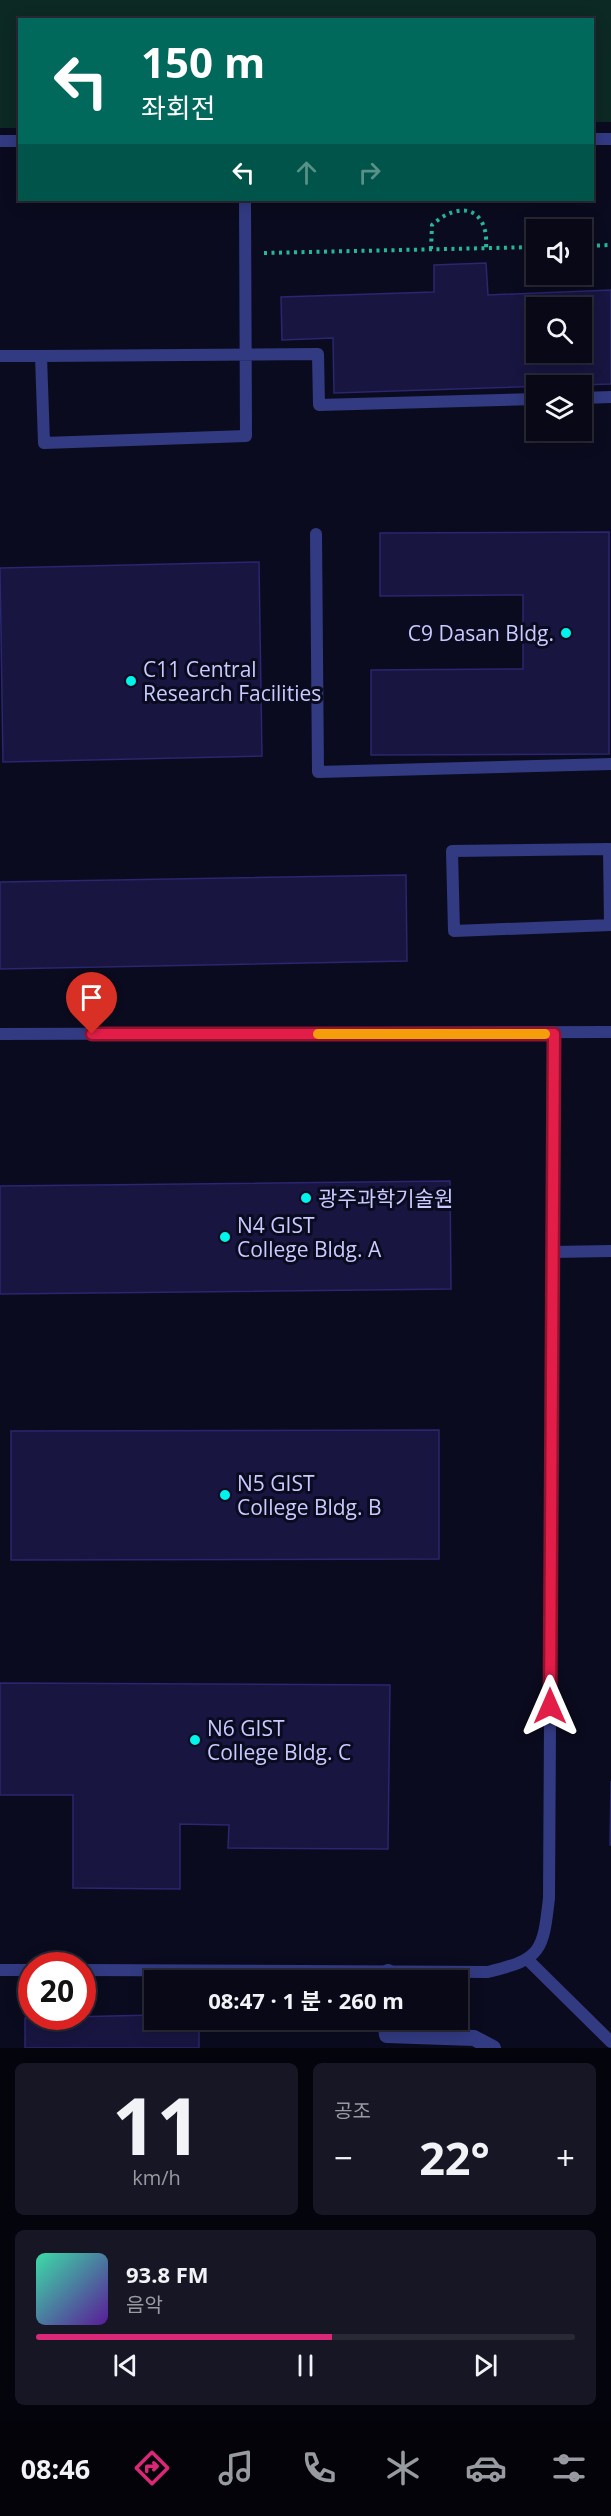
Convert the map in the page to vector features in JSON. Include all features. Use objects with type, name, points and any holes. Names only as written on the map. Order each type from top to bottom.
[{"type":"street","points":[[387,2030],[387,2035],[474,2038],[494,2048]]},
{"type":"lane","points":[[594,139],[611,139]]},
{"type":"lane","points":[[0,141],[18,141]]},
{"type":"lane","points":[[41,356],[44,443],[246,436],[245,201]]},
{"type":"lane","points":[[0,356],[318,354],[319,405],[526,399]]},
{"type":"lane","points":[[592,398],[611,397]]},
{"type":"lane","points":[[316,534],[318,772],[611,764]]},
{"type":"lane","points":[[609,849],[610,925],[454,931],[452,851],[609,849]]},
{"type":"lane","points":[[0,1034],[554,1034],[611,1032]]},
{"type":"lane","points":[[468,1973],[488,1972],[519,1964],[528,1959],[544,1937],[549,1898],[554,1034]]},
{"type":"lane","points":[[552,1252],[611,1251]]},
{"type":"lane","points":[[528,1959],[611,2042]]},
{"type":"lane","points":[[0,1970],[18,1970]]},
{"type":"lane","points":[[96,1970],[144,1971]]},
{"type":"path","points":[[431,249],[432,225],[443,214],[459,209],[472,212],[482,222],[487,236],[486,248]]},
{"type":"path","points":[[592,246],[611,245]]},
{"type":"path","points":[[245,253],[526,247]]},
{"type":"green space","points":[[0,0],[611,0],[611,122],[594,122],[594,18],[18,18],[18,128],[0,128]]},
{"type":"building","points":[[486,263],[488,295],[611,290],[611,384],[592,385],[592,375],[526,375],[526,387],[334,393],[333,338],[282,340],[281,297],[434,292],[434,265]]},
{"type":"building","name":"C9 Dasan Bldg.","points":[[609,532],[609,754],[371,755],[371,670],[523,669],[523,595],[380,596],[380,533]]},
{"type":"building","name":"C11 Central Research Facilities","points":[[259,562],[262,756],[3,762],[0,568]]},
{"type":"building","points":[[406,875],[407,961],[0,969],[0,882]]},
{"type":"building","name":"N4 GIST College Bldg. A","points":[[450,1181],[451,1289],[0,1294],[0,1186]]},
{"type":"building","name":"N5 GIST College Bldg. B","points":[[439,1430],[439,1559],[11,1560],[11,1431]]},
{"type":"building","name":"N6 GIST College Bldg. C","points":[[0,1683],[390,1685],[388,1849],[228,1848],[229,1825],[180,1824],[180,1889],[73,1888],[73,1795],[0,1795]]},
{"type":"building","points":[[611,1781],[611,1845],[610,1845]]},
{"type":"building","points":[[144,2015],[144,2030],[199,2030],[199,2048],[25,2048],[25,2030],[96,2030],[96,2016]]},
{"type":"slow traffic","points":[[318,1034],[545,1034]]},
{"type":"place","name":"C9 Dasan Bldg.","points":[[566,633]]},
{"type":"place","name":"C11 Central Research Facilities","points":[[131,681]]},
{"type":"place","name":"광주과학기술원","points":[[306,1198]]},
{"type":"place","name":"N4 GIST College Bldg. A","points":[[225,1237]]},
{"type":"place","name":"N5 GIST College Bldg. B","points":[[225,1495]]},
{"type":"place","name":"N6 GIST College Bldg. C","points":[[195,1740]]},
{"type":"route","points":[[92,1034],[554,1034],[550,1706]]}]
